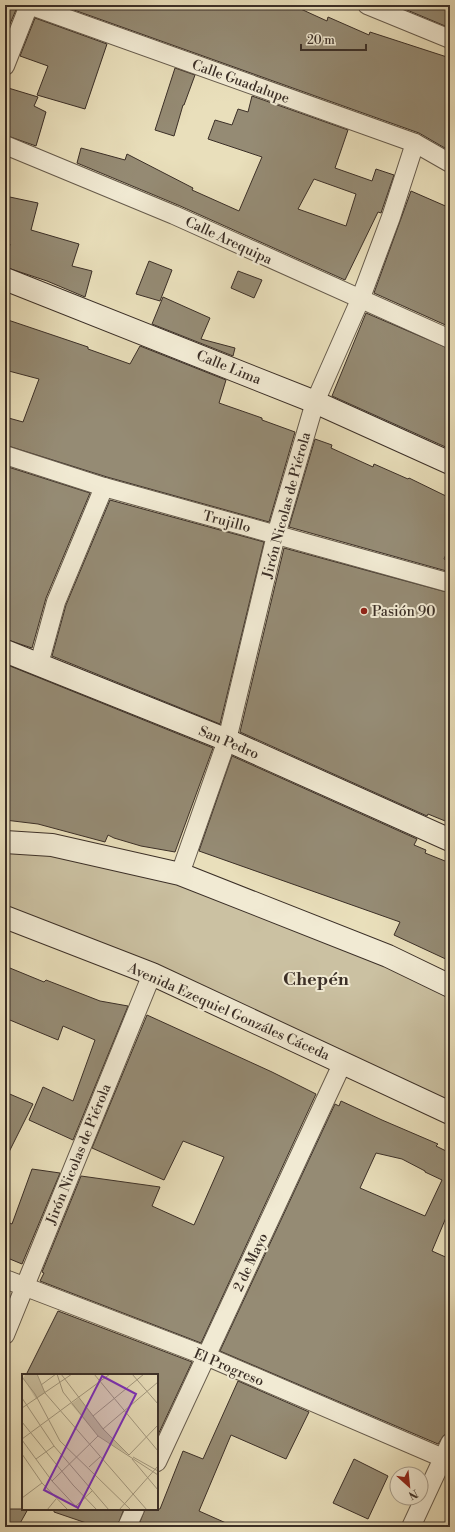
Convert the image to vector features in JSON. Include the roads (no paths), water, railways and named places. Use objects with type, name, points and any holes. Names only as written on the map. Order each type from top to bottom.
[{"type":"street","points":[[5,66],[29,5]]},
{"type":"street","name":"Calle Guadalupe","points":[[29,5],[415,143],[450,163]]},
{"type":"street","points":[[367,5],[450,39]]},
{"type":"street","name":"Jirón Nicolas de Piérola","points":[[180,874],[227,740],[276,535],[315,402],[360,300],[391,218],[415,143]]},
{"type":"street","name":"Calle Arequipa","points":[[5,145],[174,215],[450,340]]},
{"type":"street","name":"Calle Lima","points":[[5,279],[315,402],[450,463]]},
{"type":"street","name":"Trujillo","points":[[5,456],[104,487],[450,583]]},
{"type":"street","points":[[39,664],[56,602],[104,487]]},
{"type":"street","name":"San Pedro","points":[[5,650],[227,740],[450,840]]},
{"type":"street","points":[[5,842],[52,845],[180,874],[388,956],[450,986]]},
{"type":"street","name":"Avenida Ezequiel Gonzáles Cáceda","points":[[5,917],[152,974],[450,1113]]},
{"type":"street","name":"Jirón Nicolas de Piérola","points":[[5,1335],[152,974]]},
{"type":"street","name":"2 de Mayo","points":[[158,1460],[343,1062]]},
{"type":"street","name":"El Progreso","points":[[5,1279],[206,1356],[448,1454]]},
{"type":"street","points":[[412,1527],[448,1454]]},
{"type":"street","points":[[127,1527],[136,1510]]},
{"type":"place","name":"Pasión 90","points":[[364,611]]},
{"type":"district","name":"Chepén","points":[[316,979]]}]
